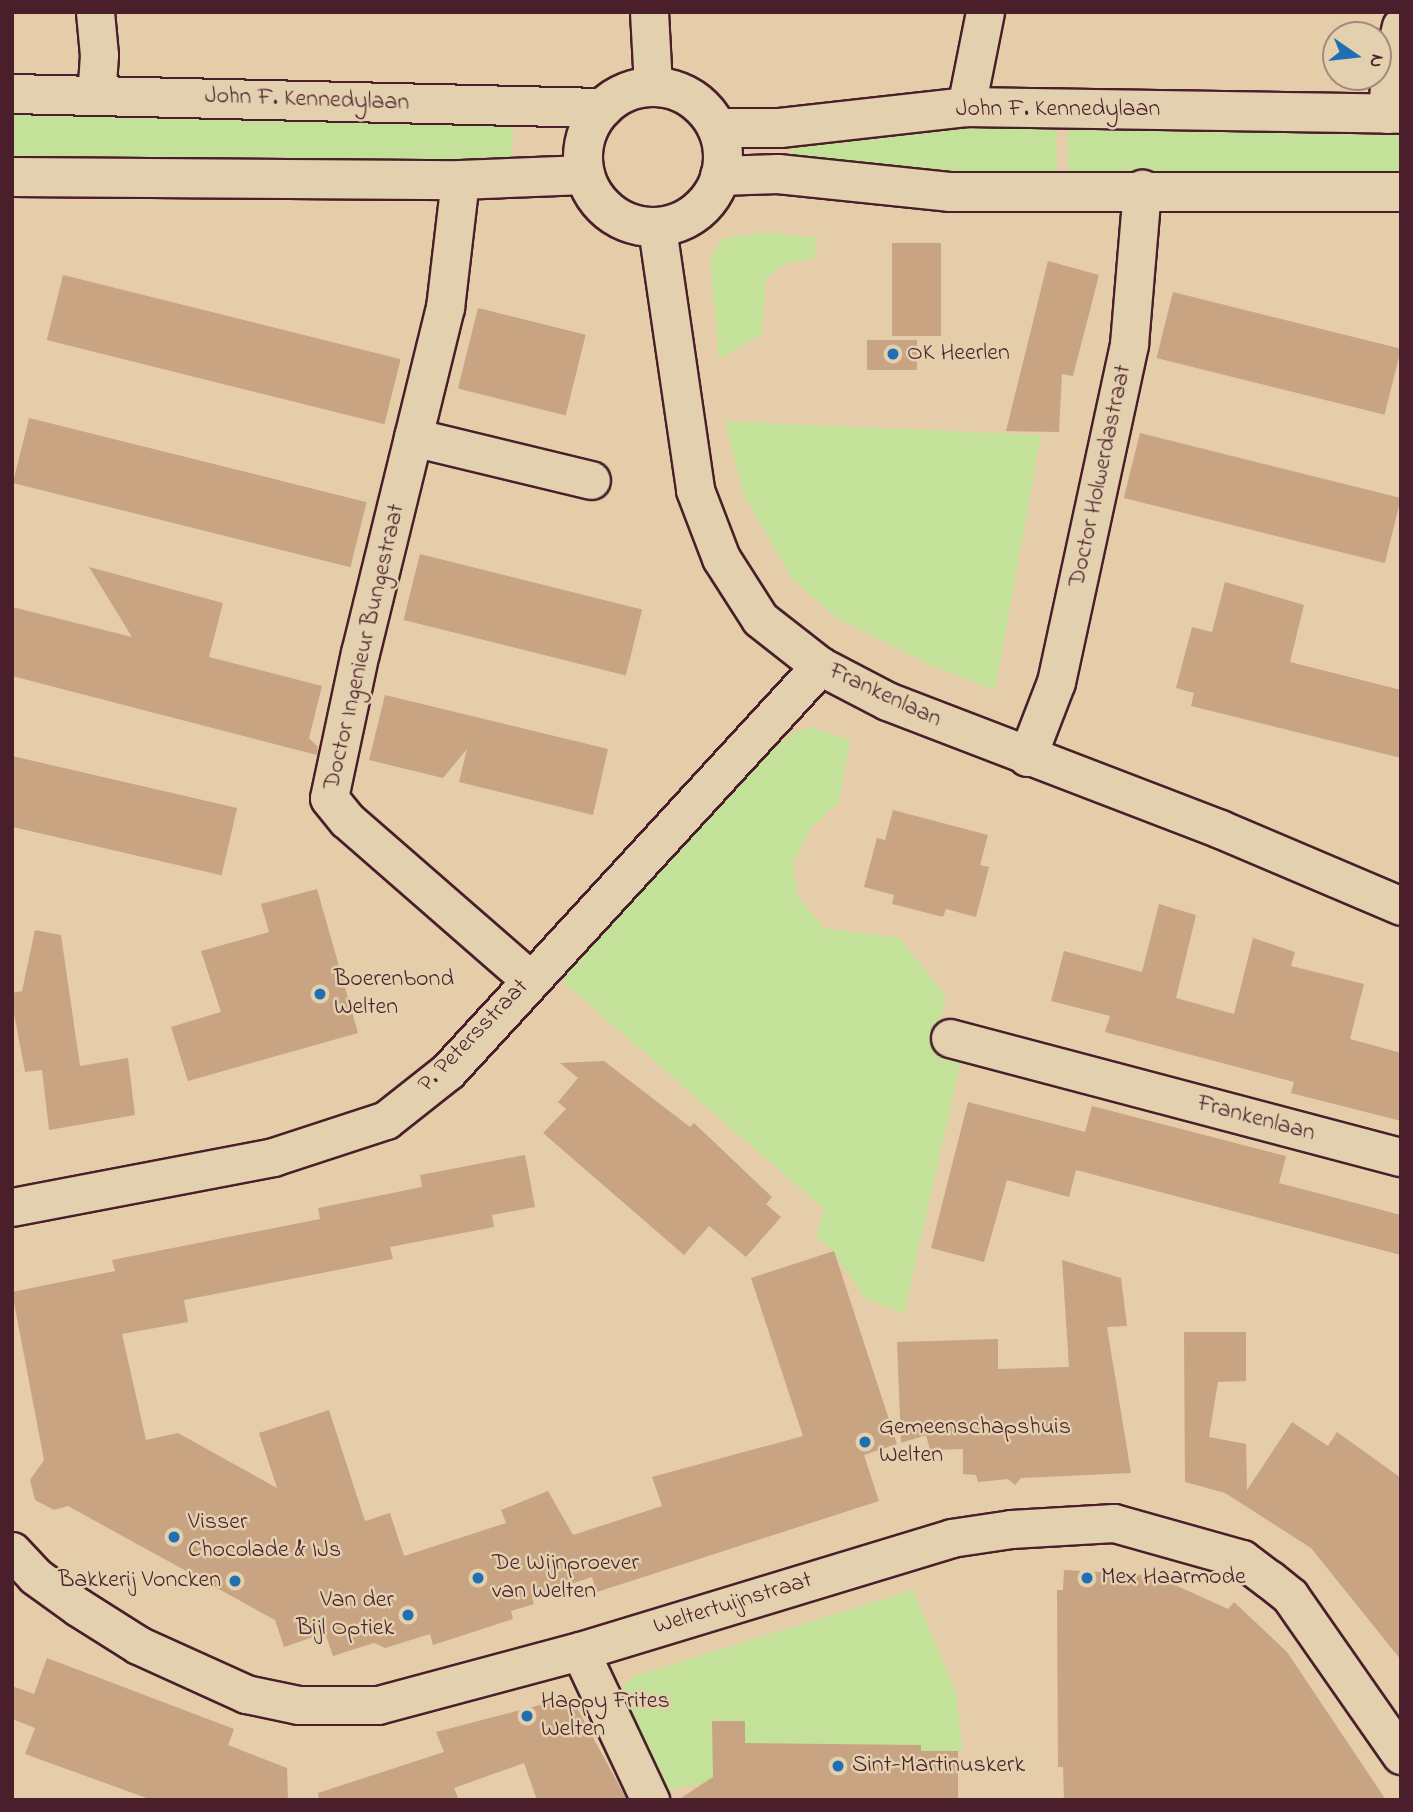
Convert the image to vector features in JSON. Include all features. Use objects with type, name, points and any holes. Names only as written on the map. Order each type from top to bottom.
[{"type":"street","points":[[95,12],[99,55],[96,94]]},
{"type":"street","points":[[649,12],[653,87]]},
{"type":"street","points":[[966,107],[985,12]]},
{"type":"street","points":[[1394,114],[1401,26]]},
{"type":"street","points":[[653,87],[689,96],[717,128],[722,144],[720,176],[706,204],[690,218],[657,228],[638,226],[612,215],[592,193],[584,175],[587,133],[603,108],[622,93],[653,87]]},
{"type":"street","name":"John F. Kennedylaan","points":[[12,94],[603,108]]},
{"type":"street","name":"John F. Kennedylaan","points":[[717,128],[780,128],[966,107],[1394,114]]},
{"type":"street","points":[[720,176],[778,174],[949,192],[1142,189],[1401,192]]},
{"type":"street","points":[[12,177],[460,180],[584,175]]},
{"type":"street","name":"Doctor Ingenieur Bungestraat","points":[[460,180],[445,307],[360,652],[330,798],[347,820],[529,979]]},
{"type":"street","name":"Doctor Holwerdastraat","points":[[1027,757],[1056,682],[1129,344],[1142,189]]},
{"type":"street","name":"Frankenlaan","points":[[657,228],[695,490],[709,533],[760,619],[820,666],[887,701],[1220,829],[1401,906]]},
{"type":"street","points":[[414,438],[591,480]]},
{"type":"street","name":"P. Petersstraat","points":[[12,1207],[273,1157],[386,1119],[447,1071],[820,666]]},
{"type":"street","name":"Frankenlaan","points":[[950,1038],[1401,1157]]},
{"type":"street","name":"Weltertuijnstraat","points":[[12,1551],[57,1592],[138,1645],[246,1694],[298,1705],[378,1704],[580,1651],[951,1538],[1011,1529],[1114,1523],[1242,1559],[1269,1579],[1290,1596],[1401,1755]]},
{"type":"street","points":[[580,1651],[650,1800]]},
{"type":"green space","points":[[12,110],[513,119],[512,172],[12,163]]},
{"type":"green space","points":[[929,120],[1057,121],[1056,179],[976,180],[792,156],[791,138]]},
{"type":"green space","points":[[1068,123],[1401,123],[1401,179],[1068,179]]},
{"type":"green space","points":[[768,232],[817,238],[814,259],[784,264],[766,279],[762,334],[719,359],[710,260],[721,239]]},
{"type":"green space","points":[[725,421],[1041,435],[995,690],[928,664],[835,617],[791,577],[743,493]]},
{"type":"green space","points":[[811,727],[850,740],[839,802],[810,829],[793,863],[797,895],[824,928],[899,938],[946,996],[933,1052],[962,1056],[904,1314],[866,1299],[832,1250],[816,1237],[824,1209],[560,979],[771,750],[793,733]]},
{"type":"green space","points":[[913,1590],[956,1693],[963,1751],[921,1754],[921,1745],[894,1745],[775,1753],[774,1743],[745,1743],[745,1721],[713,1721],[713,1781],[661,1792],[622,1703],[623,1685],[634,1676]]},
{"type":"building","points":[[892,243],[941,243],[941,336],[892,336]]},
{"type":"building","points":[[1048,261],[1099,275],[1073,376],[1062,374],[1059,432],[1006,431]]},
{"type":"building","points":[[63,275],[401,359],[384,424],[47,340]]},
{"type":"building","points":[[1173,292],[1401,349],[1385,415],[1157,358]]},
{"type":"building","points":[[478,308],[586,335],[566,415],[458,389]]},
{"type":"building","points":[[867,340],[917,340],[917,370],[867,370]]},
{"type":"building","points":[[29,418],[367,502],[350,567],[13,483]]},
{"type":"building","points":[[1140,433],[1401,498],[1385,563],[1124,498]]},
{"type":"building","points":[[420,554],[642,609],[626,675],[404,620]]},
{"type":"building","points":[[89,567],[223,603],[209,657],[322,686],[309,738],[318,747],[317,755],[12,676],[12,607],[132,637]]},
{"type":"building","points":[[1225,582],[1304,605],[1290,662],[1401,690],[1401,758],[1191,706],[1194,693],[1176,688],[1192,627],[1212,632]]},
{"type":"building","points":[[385,695],[608,749],[593,815],[459,782],[467,749],[443,778],[369,760]]},
{"type":"building","points":[[12,756],[237,808],[222,875],[12,827]]},
{"type":"building","points":[[893,810],[988,835],[980,865],[989,867],[976,917],[946,909],[943,917],[892,904],[894,895],[864,887],[877,838],[885,840]]},
{"type":"building","points":[[317,889],[358,1033],[188,1081],[171,1027],[221,1012],[201,951],[269,932],[261,904]]},
{"type":"building","points":[[1159,904],[1196,915],[1176,998],[1234,1014],[1253,938],[1295,952],[1291,966],[1364,984],[1350,1039],[1401,1053],[1401,1121],[1291,1093],[1294,1082],[1105,1032],[1110,1016],[1051,1001],[1064,951],[1142,972]]},
{"type":"building","points":[[35,930],[61,935],[80,1066],[128,1058],[135,1115],[49,1130],[42,1070],[25,1072],[12,1003],[12,993],[22,991]]},
{"type":"building","points":[[604,1061],[690,1127],[694,1123],[772,1197],[766,1204],[781,1217],[746,1257],[709,1226],[684,1255],[543,1133],[566,1109],[558,1102],[578,1078],[560,1063]]},
{"type":"building","points":[[968,1102],[1085,1132],[1092,1106],[1286,1156],[1279,1183],[1401,1215],[1401,1255],[1076,1170],[1069,1197],[1007,1180],[984,1262],[931,1248]]},
{"type":"building","points":[[525,1155],[535,1207],[492,1215],[494,1227],[390,1247],[393,1259],[184,1300],[188,1322],[122,1334],[146,1440],[178,1433],[277,1488],[259,1433],[329,1410],[365,1521],[390,1513],[404,1556],[506,1523],[501,1510],[548,1491],[573,1535],[662,1506],[652,1477],[803,1436],[751,1278],[834,1251],[897,1444],[864,1455],[879,1501],[597,1592],[592,1577],[532,1597],[534,1604],[511,1611],[513,1619],[433,1645],[430,1634],[385,1648],[374,1643],[333,1656],[325,1633],[284,1647],[275,1620],[68,1506],[54,1510],[35,1500],[30,1480],[44,1460],[12,1292],[115,1271],[112,1260],[320,1219],[318,1208],[422,1187],[420,1175]]},
{"type":"building","points":[[1062,1260],[1121,1278],[1127,1326],[1107,1327],[1131,1473],[1021,1478],[1015,1485],[1008,1479],[978,1482],[976,1475],[963,1474],[963,1449],[930,1450],[926,1435],[901,1443],[897,1342],[998,1339],[998,1369],[1069,1367]]},
{"type":"building","points":[[1184,1332],[1246,1332],[1246,1381],[1218,1382],[1209,1437],[1246,1444],[1247,1490],[1292,1422],[1328,1446],[1337,1432],[1401,1478],[1401,1660],[1311,1548],[1225,1493],[1185,1482]]},
{"type":"building","points":[[1064,1570],[1136,1574],[1175,1585],[1228,1609],[1234,1602],[1287,1652],[1386,1800],[1064,1800],[1063,1767],[1058,1767],[1057,1590],[1063,1590]]},
{"type":"building","points":[[47,1658],[234,1729],[228,1745],[287,1768],[288,1800],[152,1800],[25,1754],[35,1728],[12,1719],[12,1686],[34,1694]]},
{"type":"building","points":[[571,1697],[627,1800],[537,1800],[524,1763],[454,1788],[459,1800],[319,1800],[318,1793],[444,1752],[436,1732]]},
{"type":"building","name":"Sint-Martinuskerk","points":[[712,1721],[745,1721],[745,1743],[921,1745],[921,1751],[958,1751],[958,1800],[678,1800],[713,1777]]},
{"type":"place","name":"OK Heerlen","points":[[893,354]]},
{"type":"place","name":"Boerenbond Welten","points":[[320,994]]},
{"type":"place","name":"Gemeenschapshuis Welten","points":[[865,1442]]},
{"type":"place","name":"Visser Chocolade & IJs","points":[[174,1537]]},
{"type":"place","name":"De Wijnproever van Welten","points":[[478,1578]]},
{"type":"place","name":"Mex Haarmode","points":[[1087,1578]]},
{"type":"place","name":"Bakkerij Voncken","points":[[235,1581]]},
{"type":"place","name":"Van der Bijl Optiek","points":[[408,1615]]},
{"type":"place","name":"Happy Frites Welten","points":[[527,1716]]},
{"type":"place","name":"Sint-Martinuskerk","points":[[838,1766]]}]
